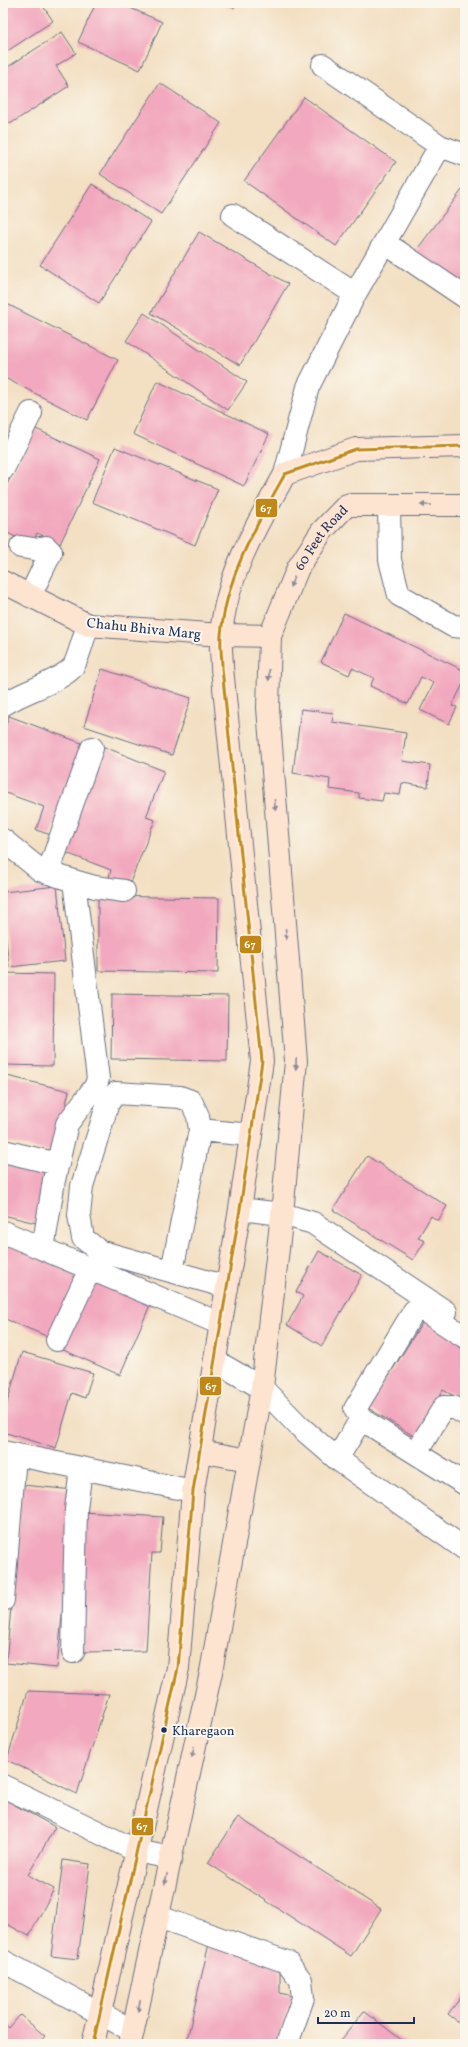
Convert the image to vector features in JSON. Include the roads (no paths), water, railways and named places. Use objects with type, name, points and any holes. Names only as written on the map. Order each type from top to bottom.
[{"type":"street","points":[[323,65],[440,146],[465,155]]},
{"type":"street","points":[[93,2044],[178,1668],[193,1491],[240,1209],[262,1061],[222,668],[221,635],[227,598],[249,538],[286,474],[308,387],[355,294],[440,146]]},
{"type":"street","points":[[233,215],[355,294]]},
{"type":"street","points":[[385,243],[465,297]]},
{"type":"street","points":[[3,469],[30,412]]},
{"type":"street","points":[[286,474],[356,449],[465,446]]},
{"type":"street","name":"60 Feet Road","points":[[270,636],[298,568],[322,531],[347,505],[465,505]]},
{"type":"street","points":[[389,505],[390,560],[399,595],[453,626],[465,627]]},
{"type":"street","points":[[21,547],[46,547],[51,552],[30,596]]},
{"type":"street","name":"Chahu Bhiva Marg","points":[[3,582],[88,625],[221,635],[270,636]]},
{"type":"street","points":[[3,705],[16,696],[59,677],[73,668],[88,625]]},
{"type":"street","points":[[3,1962],[100,2013],[132,2038],[203,1706],[262,1388],[282,1214],[296,1061],[268,708],[270,636]]},
{"type":"street","points":[[48,873],[92,748]]},
{"type":"street","points":[[3,840],[40,870],[95,887],[124,891]]},
{"type":"street","points":[[43,1249],[58,1164],[67,1124],[95,1087],[98,1079],[74,881]]},
{"type":"street","points":[[172,1271],[200,1130],[198,1116],[191,1101],[180,1097],[116,1093],[108,1103],[82,1186],[79,1215],[83,1238],[99,1251],[227,1287]]},
{"type":"street","points":[[200,1130],[251,1135]]},
{"type":"street","points":[[3,1150],[58,1164]]},
{"type":"street","points":[[240,1209],[282,1214],[313,1223],[465,1325]]},
{"type":"street","points":[[3,1232],[221,1324]]},
{"type":"street","points":[[57,1340],[90,1269]]},
{"type":"street","points":[[462,1475],[416,1453],[361,1420],[355,1409],[414,1311],[423,1310],[465,1337]]},
{"type":"street","points":[[215,1361],[262,1388],[298,1426],[337,1459],[465,1549]]},
{"type":"street","points":[[416,1453],[444,1407],[453,1406],[465,1414]]},
{"type":"street","points":[[337,1459],[361,1420]]},
{"type":"street","points":[[200,1451],[248,1460]]},
{"type":"street","points":[[3,1600],[9,1454],[193,1491]]},
{"type":"street","points":[[73,1652],[76,1508],[81,1469]]},
{"type":"street","points":[[171,1700],[203,1706]]},
{"type":"street","points":[[3,1786],[137,1851],[171,1858]]},
{"type":"street","points":[[158,1917],[287,1962],[301,1980],[303,1998],[287,2044]]},
{"type":"place","name":"Kharegaon","points":[[164,1730]]}]
